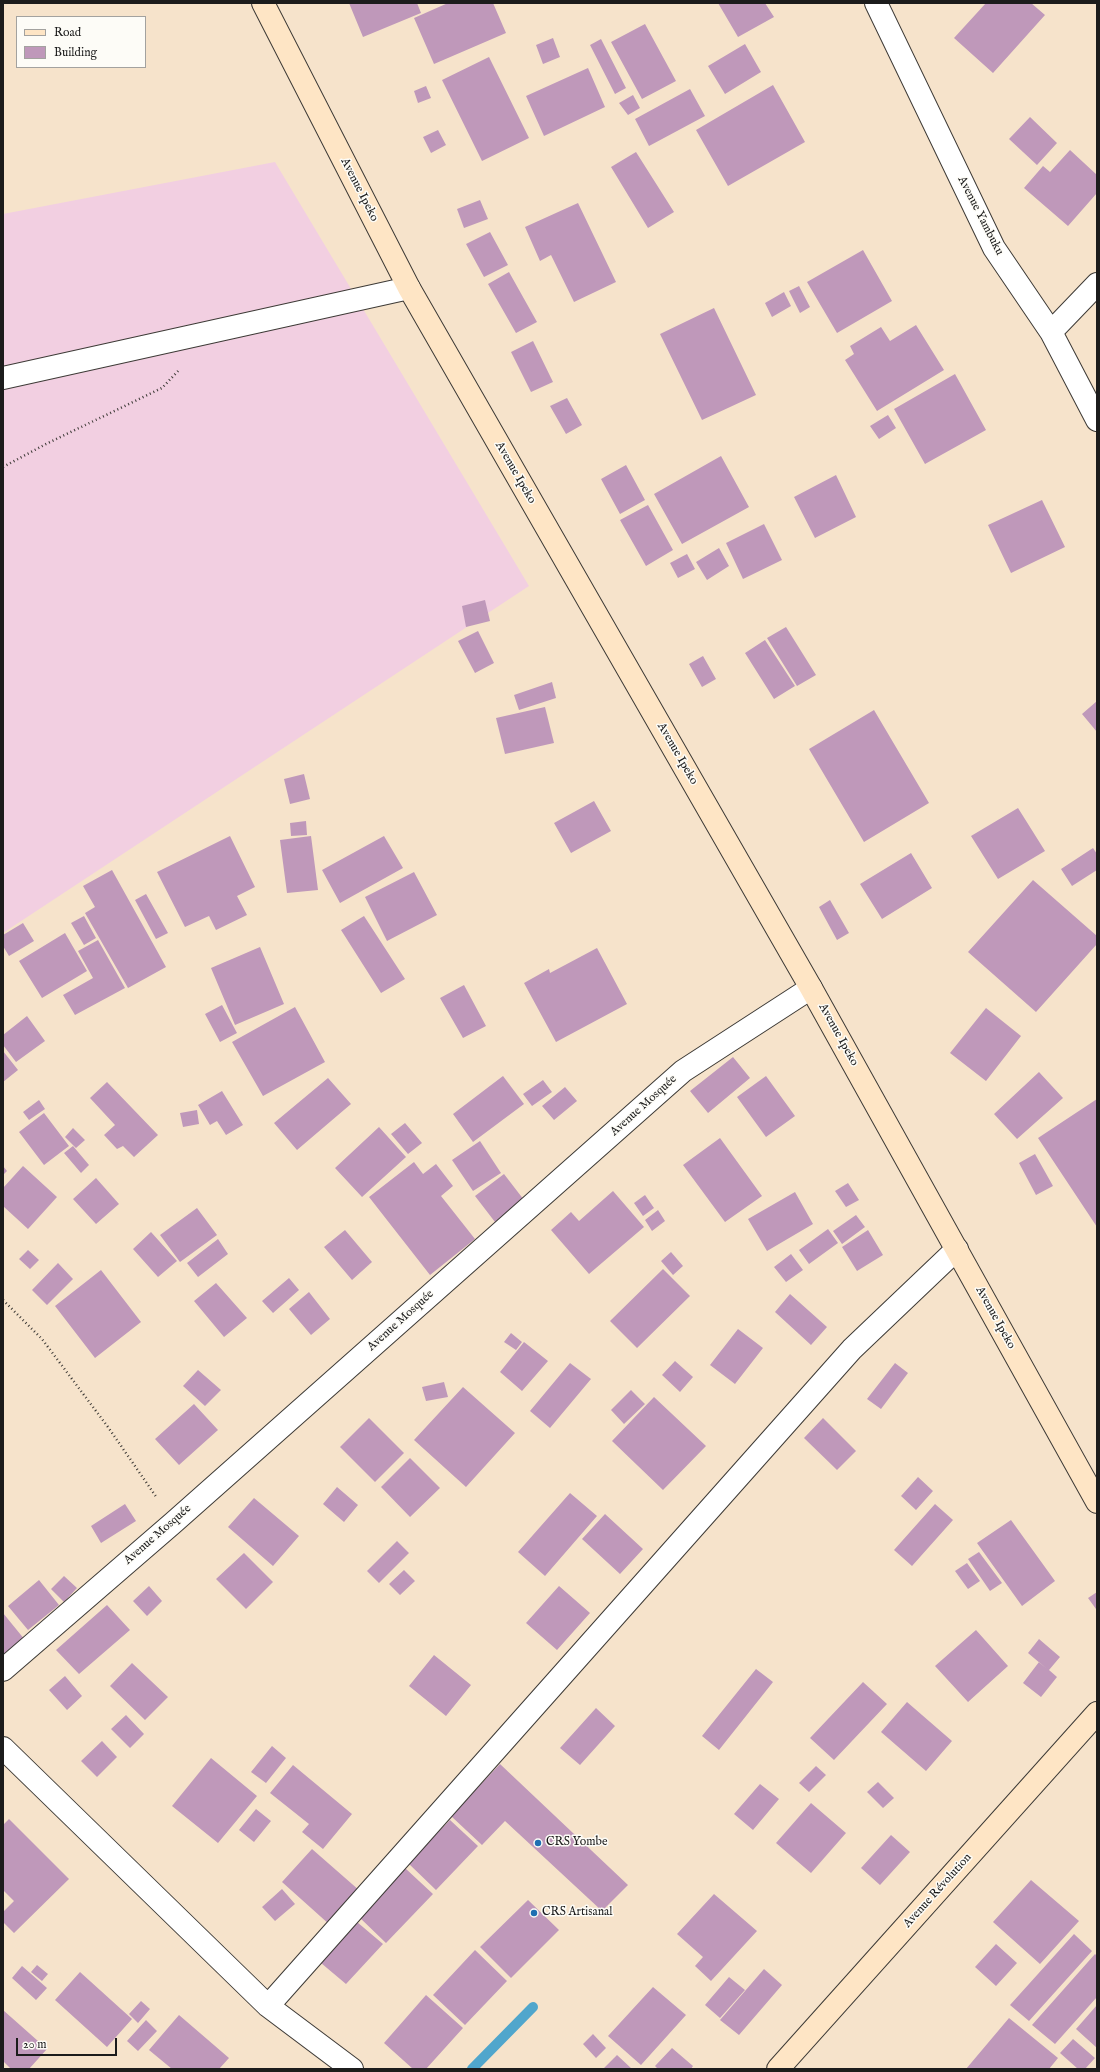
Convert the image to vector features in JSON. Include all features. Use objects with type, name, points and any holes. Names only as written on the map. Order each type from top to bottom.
[{"type":"street","name":"Avenue Ipeko","points":[[264,3],[409,288],[811,988],[1097,1502]]},
{"type":"street","name":"Avenue Yambuku","points":[[881,5],[994,248],[1051,332],[1097,420]]},
{"type":"street","points":[[1051,332],[1097,284]]},
{"type":"street","points":[[3,378],[409,288]]},
{"type":"street","name":"Avenue Mosquée","points":[[3,1670],[173,1522],[683,1071],[811,988]]},
{"type":"street","points":[[268,2006],[852,1348],[957,1249]]},
{"type":"street","name":"Avenue Révolution","points":[[778,2069],[1097,1713]]},
{"type":"street","points":[[3,1748],[268,2006],[352,2069]]},
{"type":"path","points":[[3,467],[46,444],[162,388],[184,366]]},
{"type":"path","points":[[3,1300],[42,1339],[108,1427],[173,1522]]},
{"type":"shaded area","points":[[275,162],[529,586],[3,933],[3,214]]},
{"type":"building","points":[[349,3],[417,3],[421,13],[363,37]]},
{"type":"building","points":[[448,3],[493,3],[506,33],[434,64],[414,18]]},
{"type":"building","points":[[718,3],[765,3],[774,17],[738,37]]},
{"type":"building","points":[[986,3],[1031,3],[1045,15],[993,73],[954,38]]},
{"type":"building","points":[[645,24],[676,81],[642,99],[611,42]]},
{"type":"building","points":[[553,38],[560,57],[543,64],[536,45]]},
{"type":"building","points":[[601,39],[626,88],[615,94],[590,45]]},
{"type":"building","points":[[745,44],[761,72],[725,94],[708,66]]},
{"type":"building","points":[[489,57],[529,138],[482,161],[442,80]]},
{"type":"building","points":[[588,68],[605,107],[544,136],[526,96]]},
{"type":"building","points":[[773,85],[805,142],[728,186],[696,130]]},
{"type":"building","points":[[426,86],[431,98],[418,103],[414,91]]},
{"type":"building","points":[[690,89],[705,116],[649,146],[635,119]]},
{"type":"building","points":[[633,95],[640,108],[628,115],[619,103]]},
{"type":"building","points":[[1030,117],[1057,143],[1037,165],[1009,139]]},
{"type":"building","points":[[438,130],[446,145],[431,153],[423,137]]},
{"type":"building","points":[[1070,150],[1097,175],[1097,193],[1068,226],[1024,188],[1043,166],[1050,172]]},
{"type":"building","points":[[636,152],[674,212],[648,228],[611,167]]},
{"type":"building","points":[[480,200],[488,219],[464,228],[457,209]]},
{"type":"building","points":[[578,203],[616,282],[574,302],[551,255],[540,261],[525,227]]},
{"type":"building","points":[[490,232],[508,265],[484,277],[466,244]]},
{"type":"building","points":[[863,250],[892,301],[837,333],[807,282]]},
{"type":"building","points":[[509,272],[537,322],[516,333],[488,284]]},
{"type":"building","points":[[799,286],[810,307],[800,313],[789,291]]},
{"type":"building","points":[[784,292],[791,306],[772,317],[765,303]]},
{"type":"building","points":[[714,308],[756,395],[702,420],[660,334]]},
{"type":"building","points":[[916,325],[944,370],[877,411],[845,360],[854,354],[850,346],[881,327],[890,341]]},
{"type":"building","points":[[533,341],[553,382],[531,392],[511,352]]},
{"type":"building","points":[[955,374],[986,430],[925,464],[894,409]]},
{"type":"building","points":[[567,398],[582,425],[566,434],[550,406]]},
{"type":"building","points":[[888,415],[896,428],[879,439],[870,426]]},
{"type":"building","points":[[721,456],[749,507],[682,544],[654,494]]},
{"type":"building","points":[[626,465],[645,500],[620,514],[601,479]]},
{"type":"building","points":[[836,475],[856,517],[815,538],[794,497]]},
{"type":"building","points":[[1042,500],[1065,547],[1011,573],[988,525]]},
{"type":"building","points":[[648,505],[673,550],[646,566],[620,520]]},
{"type":"building","points":[[764,524],[782,560],[743,579],[726,543]]},
{"type":"building","points":[[719,548],[729,566],[707,580],[696,562]]},
{"type":"building","points":[[687,554],[695,569],[678,578],[670,563]]},
{"type":"building","points":[[485,600],[490,621],[466,627],[462,606]]},
{"type":"building","points":[[786,627],[816,675],[797,686],[767,638]]},
{"type":"building","points":[[478,631],[494,663],[475,673],[458,641]]},
{"type":"building","points":[[765,640],[795,686],[774,699],[745,653]]},
{"type":"building","points":[[703,656],[716,679],[702,687],[689,664]]},
{"type":"building","points":[[552,682],[556,698],[519,710],[514,695]]},
{"type":"building","points":[[1097,701],[1097,732],[1082,714]]},
{"type":"building","points":[[545,707],[554,743],[505,754],[496,718]]},
{"type":"building","points":[[874,710],[929,803],[864,842],[809,749]]},
{"type":"building","points":[[304,774],[310,799],[290,804],[284,779]]},
{"type":"building","points":[[594,801],[611,831],[571,853],[554,823]]},
{"type":"building","points":[[1018,808],[1045,851],[998,879],[971,836]]},
{"type":"building","points":[[306,821],[307,835],[291,836],[290,823]]},
{"type":"building","points":[[230,836],[255,887],[237,896],[247,915],[216,930],[209,916],[185,927],[157,872]]},
{"type":"building","points":[[311,836],[318,890],[287,893],[280,840]]},
{"type":"building","points":[[384,836],[403,868],[340,903],[322,870]]},
{"type":"building","points":[[1093,848],[1097,854],[1097,870],[1072,886],[1061,869]]},
{"type":"building","points":[[911,853],[932,888],[882,919],[860,884]]},
{"type":"building","points":[[112,870],[166,967],[128,988],[85,913],[95,907],[83,886]]},
{"type":"building","points":[[414,872],[437,915],[387,941],[365,897]]},
{"type":"building","points":[[1033,880],[1097,936],[1097,944],[1036,1012],[968,952]]},
{"type":"building","points":[[146,894],[168,933],[156,939],[135,900]]},
{"type":"building","points":[[830,900],[849,933],[837,940],[819,907]]},
{"type":"building","points":[[84,916],[96,938],[84,945],[71,923]]},
{"type":"building","points":[[364,916],[405,979],[381,993],[341,930]]},
{"type":"building","points":[[23,923],[34,941],[9,956],[3,946],[3,935]]},
{"type":"building","points":[[65,933],[87,971],[42,998],[19,961]]},
{"type":"building","points":[[98,940],[125,988],[75,1015],[63,995],[93,978],[78,951]]},
{"type":"building","points":[[260,947],[284,1004],[235,1025],[211,968]]},
{"type":"building","points":[[597,948],[627,1004],[556,1042],[524,983],[549,969],[550,973]]},
{"type":"building","points":[[464,985],[486,1026],[463,1038],[440,998]]},
{"type":"building","points":[[222,1005],[237,1033],[220,1042],[205,1014]]},
{"type":"building","points":[[295,1007],[325,1062],[263,1096],[232,1042]]},
{"type":"building","points":[[986,1008],[1021,1036],[986,1081],[950,1053]]},
{"type":"building","points":[[27,1016],[45,1041],[16,1062],[3,1045],[3,1035]]},
{"type":"building","points":[[3,1051],[18,1070],[3,1082]]},
{"type":"building","points":[[733,1057],[750,1078],[708,1113],[690,1091]]},
{"type":"building","points":[[1039,1072],[1063,1098],[1017,1139],[994,1114]]},
{"type":"building","points":[[503,1076],[524,1104],[473,1142],[453,1114]]},
{"type":"building","points":[[766,1076],[795,1116],[766,1137],[737,1097]]},
{"type":"building","points":[[328,1078],[351,1104],[297,1150],[274,1123]]},
{"type":"building","points":[[543,1080],[552,1092],[532,1106],[523,1094]]},
{"type":"building","points":[[107,1082],[158,1135],[134,1157],[123,1146],[117,1149],[104,1135],[115,1125],[90,1098]]},
{"type":"building","points":[[565,1087],[577,1101],[554,1120],[542,1106]]},
{"type":"building","points":[[222,1091],[243,1125],[226,1135],[217,1121],[210,1125],[198,1105]]},
{"type":"building","points":[[1097,1099],[1097,1227],[1038,1138]]},
{"type":"building","points":[[39,1100],[45,1109],[29,1120],[23,1112]]},
{"type":"building","points":[[197,1110],[199,1124],[183,1127],[180,1113]]},
{"type":"building","points":[[44,1113],[69,1146],[44,1165],[19,1132]]},
{"type":"building","points":[[405,1123],[422,1143],[408,1154],[391,1134]]},
{"type":"building","points":[[379,1127],[406,1157],[362,1197],[335,1168]]},
{"type":"building","points":[[73,1128],[85,1140],[76,1148],[65,1137]]},
{"type":"building","points":[[720,1138],[762,1196],[725,1222],[683,1165]]},
{"type":"building","points":[[480,1141],[501,1173],[473,1191],[452,1160]]},
{"type":"building","points":[[73,1146],[89,1165],[81,1173],[64,1153]]},
{"type":"building","points":[[1035,1154],[1053,1186],[1036,1195],[1019,1163]]},
{"type":"building","points":[[414,1162],[423,1174],[436,1164],[453,1186],[441,1196],[475,1239],[430,1275],[369,1197]]},
{"type":"building","points":[[3,1166],[7,1171],[3,1175]]},
{"type":"building","points":[[23,1166],[57,1197],[28,1229],[3,1206],[3,1188]]},
{"type":"building","points":[[504,1174],[524,1200],[495,1222],[475,1196]]},
{"type":"building","points":[[96,1178],[119,1204],[96,1224],[73,1199]]},
{"type":"building","points":[[848,1183],[859,1200],[846,1207],[835,1191]]},
{"type":"building","points":[[613,1191],[644,1227],[589,1274],[551,1230],[571,1212],[579,1221]]},
{"type":"building","points":[[795,1192],[813,1224],[767,1251],[748,1219]]},
{"type":"building","points":[[645,1195],[654,1208],[643,1216],[634,1203]]},
{"type":"building","points":[[197,1208],[217,1235],[180,1262],[160,1235]]},
{"type":"building","points":[[658,1210],[665,1221],[652,1231],[645,1220]]},
{"type":"building","points":[[856,1215],[865,1227],[842,1244],[833,1231]]},
{"type":"building","points":[[828,1229],[838,1243],[809,1264],[799,1250]]},
{"type":"building","points":[[345,1230],[372,1262],[352,1280],[324,1247]]},
{"type":"building","points":[[868,1230],[883,1255],[857,1271],[842,1247]]},
{"type":"building","points":[[151,1232],[177,1261],[158,1277],[133,1249]]},
{"type":"building","points":[[218,1239],[228,1254],[198,1277],[187,1263]]},
{"type":"building","points":[[28,1250],[39,1260],[30,1269],[19,1259]]},
{"type":"building","points":[[671,1252],[683,1266],[673,1275],[661,1261]]},
{"type":"building","points":[[791,1254],[803,1270],[786,1282],[774,1267]]},
{"type":"building","points":[[58,1263],[73,1279],[47,1305],[32,1290]]},
{"type":"building","points":[[663,1269],[690,1296],[637,1348],[610,1321]]},
{"type":"building","points":[[101,1270],[141,1322],[95,1358],[55,1306]]},
{"type":"building","points":[[289,1278],[299,1290],[273,1313],[262,1301]]},
{"type":"building","points":[[216,1283],[247,1318],[224,1337],[194,1301]]},
{"type":"building","points":[[309,1292],[330,1319],[311,1335],[289,1309]]},
{"type":"building","points":[[790,1294],[827,1327],[811,1345],[775,1312]]},
{"type":"building","points":[[738,1329],[763,1348],[735,1384],[710,1365]]},
{"type":"building","points":[[511,1333],[522,1342],[516,1350],[504,1342]]},
{"type":"building","points":[[524,1342],[548,1361],[522,1391],[500,1372]]},
{"type":"building","points":[[675,1361],[693,1377],[680,1392],[662,1375]]},
{"type":"building","points":[[570,1363],[591,1379],[550,1428],[530,1411]]},
{"type":"building","points":[[895,1363],[908,1373],[881,1409],[867,1399]]},
{"type":"building","points":[[198,1370],[221,1390],[205,1406],[183,1386]]},
{"type":"building","points":[[444,1382],[448,1397],[426,1401],[422,1387]]},
{"type":"building","points":[[463,1387],[515,1433],[466,1487],[414,1440]]},
{"type":"building","points":[[631,1390],[645,1404],[624,1424],[611,1410]]},
{"type":"building","points":[[654,1397],[706,1446],[663,1490],[612,1441]]},
{"type":"building","points":[[194,1404],[218,1430],[179,1465],[155,1439]]},
{"type":"building","points":[[369,1418],[404,1453],[375,1482],[340,1447]]},
{"type":"building","points":[[823,1418],[856,1451],[837,1470],[804,1438]]},
{"type":"building","points":[[410,1458],[440,1488],[410,1517],[381,1487]]},
{"type":"building","points":[[918,1477],[933,1491],[916,1510],[901,1496]]},
{"type":"building","points":[[337,1487],[358,1505],[344,1522],[323,1504]]},
{"type":"building","points":[[570,1493],[597,1516],[545,1576],[518,1552]]},
{"type":"building","points":[[254,1498],[299,1536],[273,1566],[228,1527]]},
{"type":"building","points":[[125,1504],[136,1521],[101,1543],[91,1526]]},
{"type":"building","points":[[935,1504],[953,1520],[912,1566],[894,1550]]},
{"type":"building","points":[[605,1514],[643,1549],[620,1574],[582,1539]]},
{"type":"building","points":[[1011,1520],[1055,1581],[1022,1606],[977,1543]]},
{"type":"building","points":[[397,1541],[409,1553],[379,1583],[367,1571]]},
{"type":"building","points":[[979,1552],[1002,1583],[990,1591],[968,1559]]},
{"type":"building","points":[[244,1553],[273,1582],[246,1609],[216,1579]]},
{"type":"building","points":[[967,1563],[980,1581],[968,1589],[955,1571]]},
{"type":"building","points":[[404,1570],[415,1581],[400,1595],[389,1584]]},
{"type":"building","points":[[64,1576],[77,1588],[64,1602],[51,1589]]},
{"type":"building","points":[[39,1580],[59,1605],[28,1630],[8,1606]]},
{"type":"building","points":[[149,1586],[162,1601],[147,1616],[133,1601]]},
{"type":"building","points":[[559,1586],[590,1613],[557,1650],[526,1623]]},
{"type":"building","points":[[1097,1592],[1097,1608],[1096,1609],[1088,1598]]},
{"type":"building","points":[[107,1605],[130,1630],[79,1674],[56,1650]]},
{"type":"building","points":[[3,1613],[25,1640],[3,1658]]},
{"type":"building","points":[[976,1630],[1008,1666],[968,1702],[935,1666]]},
{"type":"building","points":[[1039,1639],[1060,1657],[1049,1670],[1057,1677],[1041,1697],[1023,1683],[1039,1662],[1028,1653]]},
{"type":"building","points":[[434,1655],[471,1685],[446,1716],[409,1686]]},
{"type":"building","points":[[132,1663],[168,1697],[145,1720],[110,1686]]},
{"type":"building","points":[[756,1669],[773,1682],[719,1750],[702,1736]]},
{"type":"building","points":[[65,1676],[82,1696],[67,1710],[49,1690]]},
{"type":"building","points":[[863,1682],[887,1704],[834,1760],[810,1738]]},
{"type":"building","points":[[907,1702],[952,1741],[926,1771],[881,1732]]},
{"type":"building","points":[[596,1708],[615,1726],[580,1765],[560,1748]]},
{"type":"building","points":[[126,1715],[144,1734],[130,1748],[111,1729]]},
{"type":"building","points":[[102,1741],[117,1757],[97,1777],[81,1761]]},
{"type":"building","points":[[272,1746],[286,1758],[266,1783],[251,1772]]},
{"type":"building","points":[[211,1758],[257,1796],[218,1843],[172,1806]]},
{"type":"building","points":[[500,1764],[628,1885],[602,1911],[505,1821],[482,1845],[451,1816]]},
{"type":"building","points":[[293,1765],[352,1814],[323,1849],[302,1832],[309,1824],[270,1793]]},
{"type":"building","points":[[816,1766],[826,1775],[809,1792],[799,1783]]},
{"type":"building","points":[[878,1782],[894,1798],[883,1808],[867,1792]]},
{"type":"building","points":[[760,1784],[779,1799],[753,1830],[734,1814]]},
{"type":"building","points":[[811,1803],[846,1833],[811,1873],[776,1843]]},
{"type":"building","points":[[256,1809],[271,1821],[254,1842],[239,1830]]},
{"type":"building","points":[[9,1819],[69,1879],[14,1933],[3,1922],[3,1912],[14,1901],[3,1890],[3,1825]]},
{"type":"building","points":[[450,1820],[478,1846],[436,1890],[408,1863]]},
{"type":"building","points":[[891,1835],[910,1852],[880,1885],[861,1868]]},
{"type":"building","points":[[312,1849],[360,1891],[330,1925],[282,1882]]},
{"type":"building","points":[[405,1868],[433,1894],[386,1943],[358,1916]]},
{"type":"building","points":[[1031,1880],[1079,1921],[1040,1964],[993,1922]]},
{"type":"building","points":[[282,1889],[295,1904],[275,1921],[262,1907]]},
{"type":"building","points":[[714,1894],[757,1931],[711,1981],[695,1966],[703,1957],[677,1934]]},
{"type":"building","points":[[528,1900],[559,1930],[511,1978],[480,1947]]},
{"type":"building","points":[[357,1922],[383,1944],[346,1984],[321,1963]]},
{"type":"building","points":[[1074,1934],[1092,1951],[1029,2021],[1010,2005]]},
{"type":"building","points":[[996,1944],[1017,1963],[996,1986],[975,1967]]},
{"type":"building","points":[[475,1950],[507,1981],[465,2025],[433,1995]]},
{"type":"building","points":[[1095,1954],[1097,1956],[1097,1997],[1055,2044],[1032,2025]]},
{"type":"building","points":[[37,1965],[48,1974],[42,1981],[31,1972]]},
{"type":"building","points":[[22,1966],[47,1988],[36,2000],[12,1978]]},
{"type":"building","points":[[764,1969],[782,1985],[739,2035],[720,2020]]},
{"type":"building","points":[[80,1972],[132,2019],[107,2047],[55,2000]]},
{"type":"building","points":[[729,1977],[745,1990],[720,2018],[705,2005]]},
{"type":"building","points":[[653,1987],[686,2015],[641,2065],[608,2036]]},
{"type":"building","points":[[426,1995],[463,2028],[426,2069],[413,2069],[384,2043]]},
{"type":"building","points":[[141,2001],[150,2009],[138,2023],[129,2014]]},
{"type":"building","points":[[1097,2005],[1097,2048],[1076,2029]]},
{"type":"building","points":[[3,2010],[47,2049],[29,2069],[11,2069],[3,2061]]},
{"type":"building","points":[[179,2015],[229,2058],[219,2069],[172,2069],[149,2050]]},
{"type":"building","points":[[1009,2018],[1058,2058],[1049,2069],[966,2069]]},
{"type":"building","points":[[146,2020],[157,2031],[138,2051],[127,2041]]},
{"type":"building","points":[[593,2034],[606,2048],[596,2058],[583,2044]]},
{"type":"building","points":[[1073,2039],[1095,2058],[1085,2069],[1078,2069],[1060,2053]]},
{"type":"building","points":[[672,2048],[693,2066],[691,2069],[658,2069],[655,2066]]},
{"type":"building","points":[[617,2055],[632,2069],[603,2069]]},
{"type":"waterway","points":[[472,2069],[533,2007]]},
{"type":"place","name":"CRS Yombe","points":[[538,1843]]},
{"type":"place","name":"CRS Artisanal","points":[[534,1913]]}]
